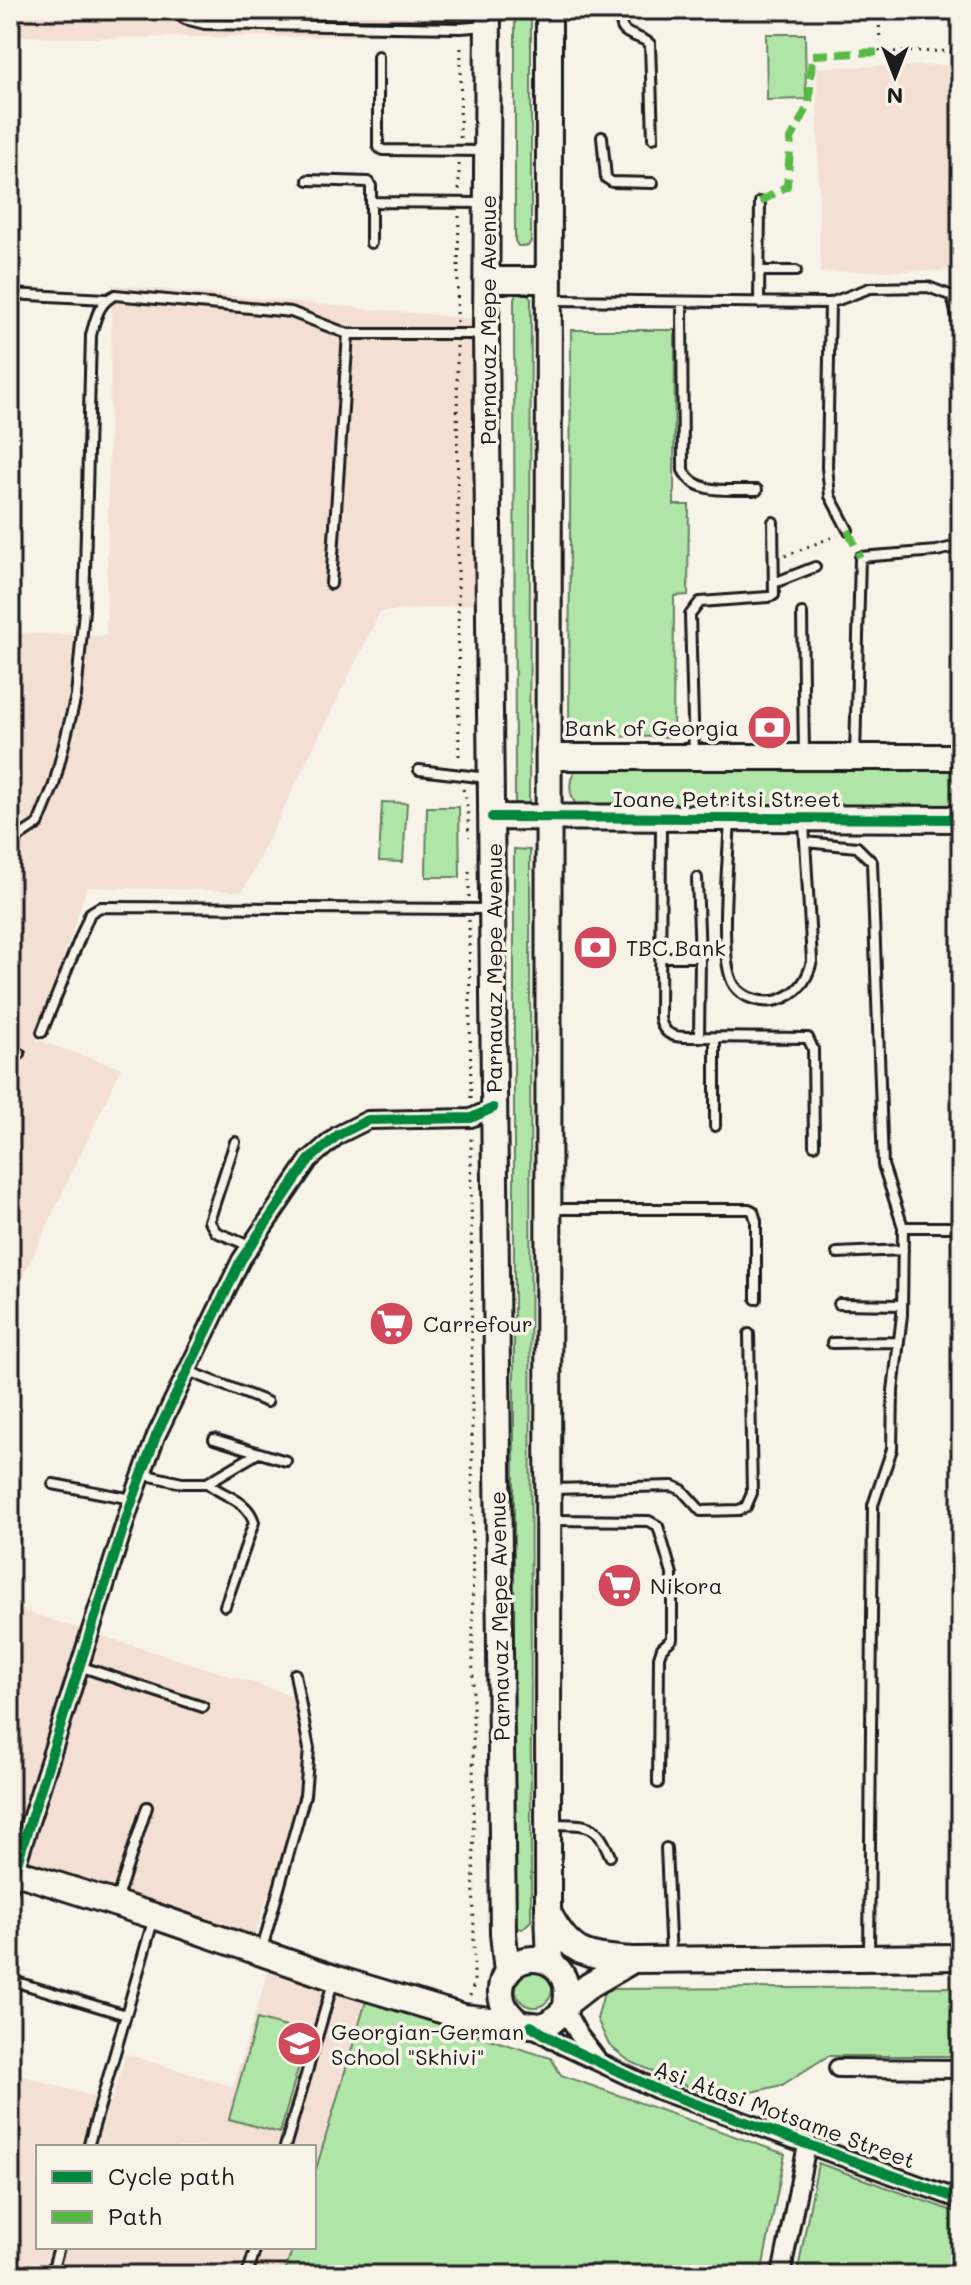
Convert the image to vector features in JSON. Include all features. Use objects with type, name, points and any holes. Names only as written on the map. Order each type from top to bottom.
[{"type":"main road","points":[[549,10],[547,1520],[548,1912],[553,1964]]},
{"type":"main road","name":"Parnavaz Mepe Avenue","points":[[487,18],[486,334],[492,817],[480,909],[493,1108],[504,1981]]},
{"type":"main road","points":[[487,280],[548,290]]},
{"type":"main road","name":"Ioane Petritsi Street","points":[[549,757],[961,757]]},
{"type":"main road","name":"Ioane Petritsi Street","points":[[492,817],[730,818],[804,830],[961,819]]},
{"type":"main road","points":[[11,1875],[154,1916],[334,1978],[464,2017],[526,2025],[550,2023],[590,1985],[633,1960]]},
{"type":"main road","points":[[548,1912],[558,1931],[577,1950],[590,1956]]},
{"type":"main road","points":[[553,1964],[590,1956],[633,1960],[961,1957]]},
{"type":"main road","points":[[464,2017],[522,1961],[541,1959],[553,1964],[565,1977],[569,1990],[566,2007]]},
{"type":"main road","points":[[504,1981],[505,2010],[526,2025]]},
{"type":"street","points":[[11,1875],[156,1436],[250,1246],[309,1160],[338,1135],[368,1120],[471,1118],[493,1108]]},
{"type":"street","points":[[566,2007],[578,2034],[598,2061]]},
{"type":"street","name":"Asi Atasi Motsame Street","points":[[526,2025],[660,2091],[961,2200]]},
{"type":"street","points":[[838,2068],[961,2069]]},
{"type":"street","points":[[781,2275],[807,2145]]},
{"type":"lane","points":[[174,10],[185,19],[205,24],[461,28],[487,18]]},
{"type":"lane","points":[[629,10],[621,18],[624,30],[650,44],[653,138]]},
{"type":"lane","points":[[378,56],[378,147],[383,150],[487,151]]},
{"type":"lane","points":[[602,137],[606,178],[612,182],[653,183]]},
{"type":"lane","points":[[308,180],[368,182],[371,186],[371,243]]},
{"type":"lane","points":[[371,202],[487,203]]},
{"type":"lane","points":[[759,303],[760,202]]},
{"type":"lane","points":[[759,271],[796,271]]},
{"type":"lane","points":[[548,290],[682,303],[830,303],[870,288],[928,287],[952,296],[960,329]]},
{"type":"lane","points":[[10,294],[106,299],[115,295],[291,312],[348,334],[486,334]]},
{"type":"lane","points":[[10,839],[17,838],[38,824],[54,785],[76,696],[84,610],[91,335],[98,310],[106,299]]},
{"type":"lane","points":[[682,303],[683,470],[688,481],[703,488],[757,490]]},
{"type":"lane","points":[[830,303],[827,467],[830,496],[848,530]]},
{"type":"lane","points":[[331,584],[348,334]]},
{"type":"lane","points":[[694,756],[690,615],[700,602],[771,597],[775,592],[773,522]]},
{"type":"lane","points":[[855,757],[860,557],[937,551],[961,545]]},
{"type":"lane","points":[[774,583],[815,567]]},
{"type":"lane","points":[[802,613],[804,756]]},
{"type":"lane","points":[[419,770],[491,779]]},
{"type":"lane","points":[[661,818],[662,1027],[672,1036],[808,1038],[813,1049],[814,1145]]},
{"type":"lane","points":[[730,818],[725,958],[734,985],[748,997],[759,1001],[771,1002],[792,996],[808,977],[812,961],[804,830],[857,847],[872,862],[883,1165],[903,1227],[903,1250],[892,1449],[873,1505],[869,1958]]},
{"type":"lane","points":[[697,878],[699,1037]]},
{"type":"lane","points":[[42,1032],[90,913],[100,907],[480,909]]},
{"type":"lane","points":[[660,957],[700,957]]},
{"type":"lane","points":[[715,1038],[715,1126]]},
{"type":"lane","points":[[235,1142],[209,1221],[216,1232],[250,1246]]},
{"type":"lane","points":[[547,1209],[749,1209],[753,1211],[756,1221],[756,1299]]},
{"type":"lane","points":[[903,1227],[961,1227]]},
{"type":"lane","points":[[837,1253],[903,1250]]},
{"type":"lane","points":[[839,1304],[902,1305]]},
{"type":"lane","points":[[547,1489],[673,1486],[682,1490],[701,1511],[746,1507],[752,1493],[749,1334]]},
{"type":"lane","points":[[832,1343],[899,1342]]},
{"type":"lane","points":[[187,1371],[267,1402]]},
{"type":"lane","points":[[214,1439],[286,1461]]},
{"type":"lane","points":[[207,1483],[258,1453]]},
{"type":"lane","points":[[142,1474],[182,1483],[207,1483],[251,1511],[254,1522],[225,1606]]},
{"type":"lane","points":[[53,1484],[133,1500]]},
{"type":"lane","points":[[547,1520],[649,1521],[658,1526],[670,1563],[674,1589],[672,1639],[662,1648],[659,1657],[658,1783]]},
{"type":"lane","points":[[79,1666],[203,1707]]},
{"type":"lane","points":[[260,1953],[305,1795],[309,1749],[295,1674]]},
{"type":"lane","points":[[115,1904],[147,1807]]},
{"type":"lane","points":[[548,1824],[594,1828],[601,1835],[610,1856]]},
{"type":"lane","points":[[666,1848],[671,1959]]},
{"type":"lane","points":[[89,2145],[154,1916]]},
{"type":"lane","points":[[286,2145],[334,1978]]},
{"type":"lane","points":[[10,1980],[126,2015]]},
{"type":"lane","points":[[51,2275],[58,2249]]},
{"type":"lane","points":[[247,2275],[255,2249]]},
{"type":"path","points":[[879,10],[880,52],[961,51]]},
{"type":"path","points":[[461,28],[457,333],[460,775],[467,801],[469,848]]},
{"type":"path","points":[[960,329],[961,406]]},
{"type":"path","points":[[774,561],[848,530]]},
{"type":"path","points":[[464,2017],[474,1984],[471,1118],[480,909],[469,863]]},
{"type":"shaded area","points":[[10,10],[476,10],[476,35],[50,38],[10,34]]},
{"type":"shaded area","points":[[961,65],[961,270],[820,272],[817,67]]},
{"type":"shaded area","points":[[112,285],[476,319],[473,604],[380,612],[243,891],[87,887],[36,1040],[121,1068],[15,1294],[10,1316],[10,633],[106,636]]},
{"type":"shaded area","points":[[10,1607],[295,1696],[309,1772],[254,1937],[10,1855]]},
{"type":"shaded area","points":[[268,1972],[366,2001],[316,2169],[316,2145],[36,2145],[36,2249],[292,2249],[284,2275],[10,2275],[10,2072],[111,2102],[126,2054],[233,2087]]},
{"type":"green space","points":[[515,10],[531,10],[531,241],[528,246],[518,246],[515,241]]},
{"type":"green space","points":[[766,34],[805,34],[806,99],[767,100]]},
{"type":"green space","points":[[518,291],[527,292],[531,299],[529,807],[516,807],[515,804],[514,299]]},
{"type":"green space","points":[[571,330],[675,330],[674,505],[689,505],[688,595],[674,596],[673,737],[569,736]]},
{"type":"green space","points":[[579,765],[961,767],[961,810],[578,807],[570,786]]},
{"type":"green space","points":[[382,802],[407,803],[403,862],[379,861]]},
{"type":"green space","points":[[427,807],[459,807],[460,877],[426,877]]},
{"type":"green space","points":[[514,849],[530,850],[531,1921],[522,1929],[514,1921]]},
{"type":"green space","points":[[534,1971],[547,1976],[552,1989],[547,2002],[534,2007],[521,2002],[516,1989],[521,1976]]},
{"type":"green space","points":[[961,1987],[961,2056],[828,2056],[782,2085],[718,2100],[629,2061],[609,2045],[597,2019],[605,1989]]},
{"type":"green space","points":[[366,2001],[551,2058],[561,2075],[785,2154],[761,2275],[284,2275],[292,2249],[316,2249],[316,2169]]},
{"type":"green space","points":[[257,2019],[308,2033],[280,2133],[229,2119]]},
{"type":"green space","points":[[818,2163],[961,2214],[961,2275],[797,2275]]},
{"type":"marked path","points":[[760,202],[787,186],[791,139],[809,104],[812,55],[880,52]]},
{"type":"marked path","points":[[848,530],[860,557]]},
{"type":"cycle path","points":[[492,817],[961,819]]},
{"type":"cycle path","points":[[10,1885],[130,1507],[156,1436],[241,1260],[309,1160],[338,1135],[368,1120],[471,1118],[493,1108]]},
{"type":"cycle path","points":[[531,2026],[562,2045],[660,2091],[961,2200]]},
{"type":"place","name":"Bank of Georgia","points":[[770,727]]},
{"type":"place","name":"TBC Bank","points":[[595,947]]},
{"type":"place","name":"Carrefour","points":[[392,1323]]},
{"type":"place","name":"Nikora","points":[[619,1585]]},
{"type":"place","name":"Georgian-German School \"Skhivi\"","points":[[300,2044]]}]
